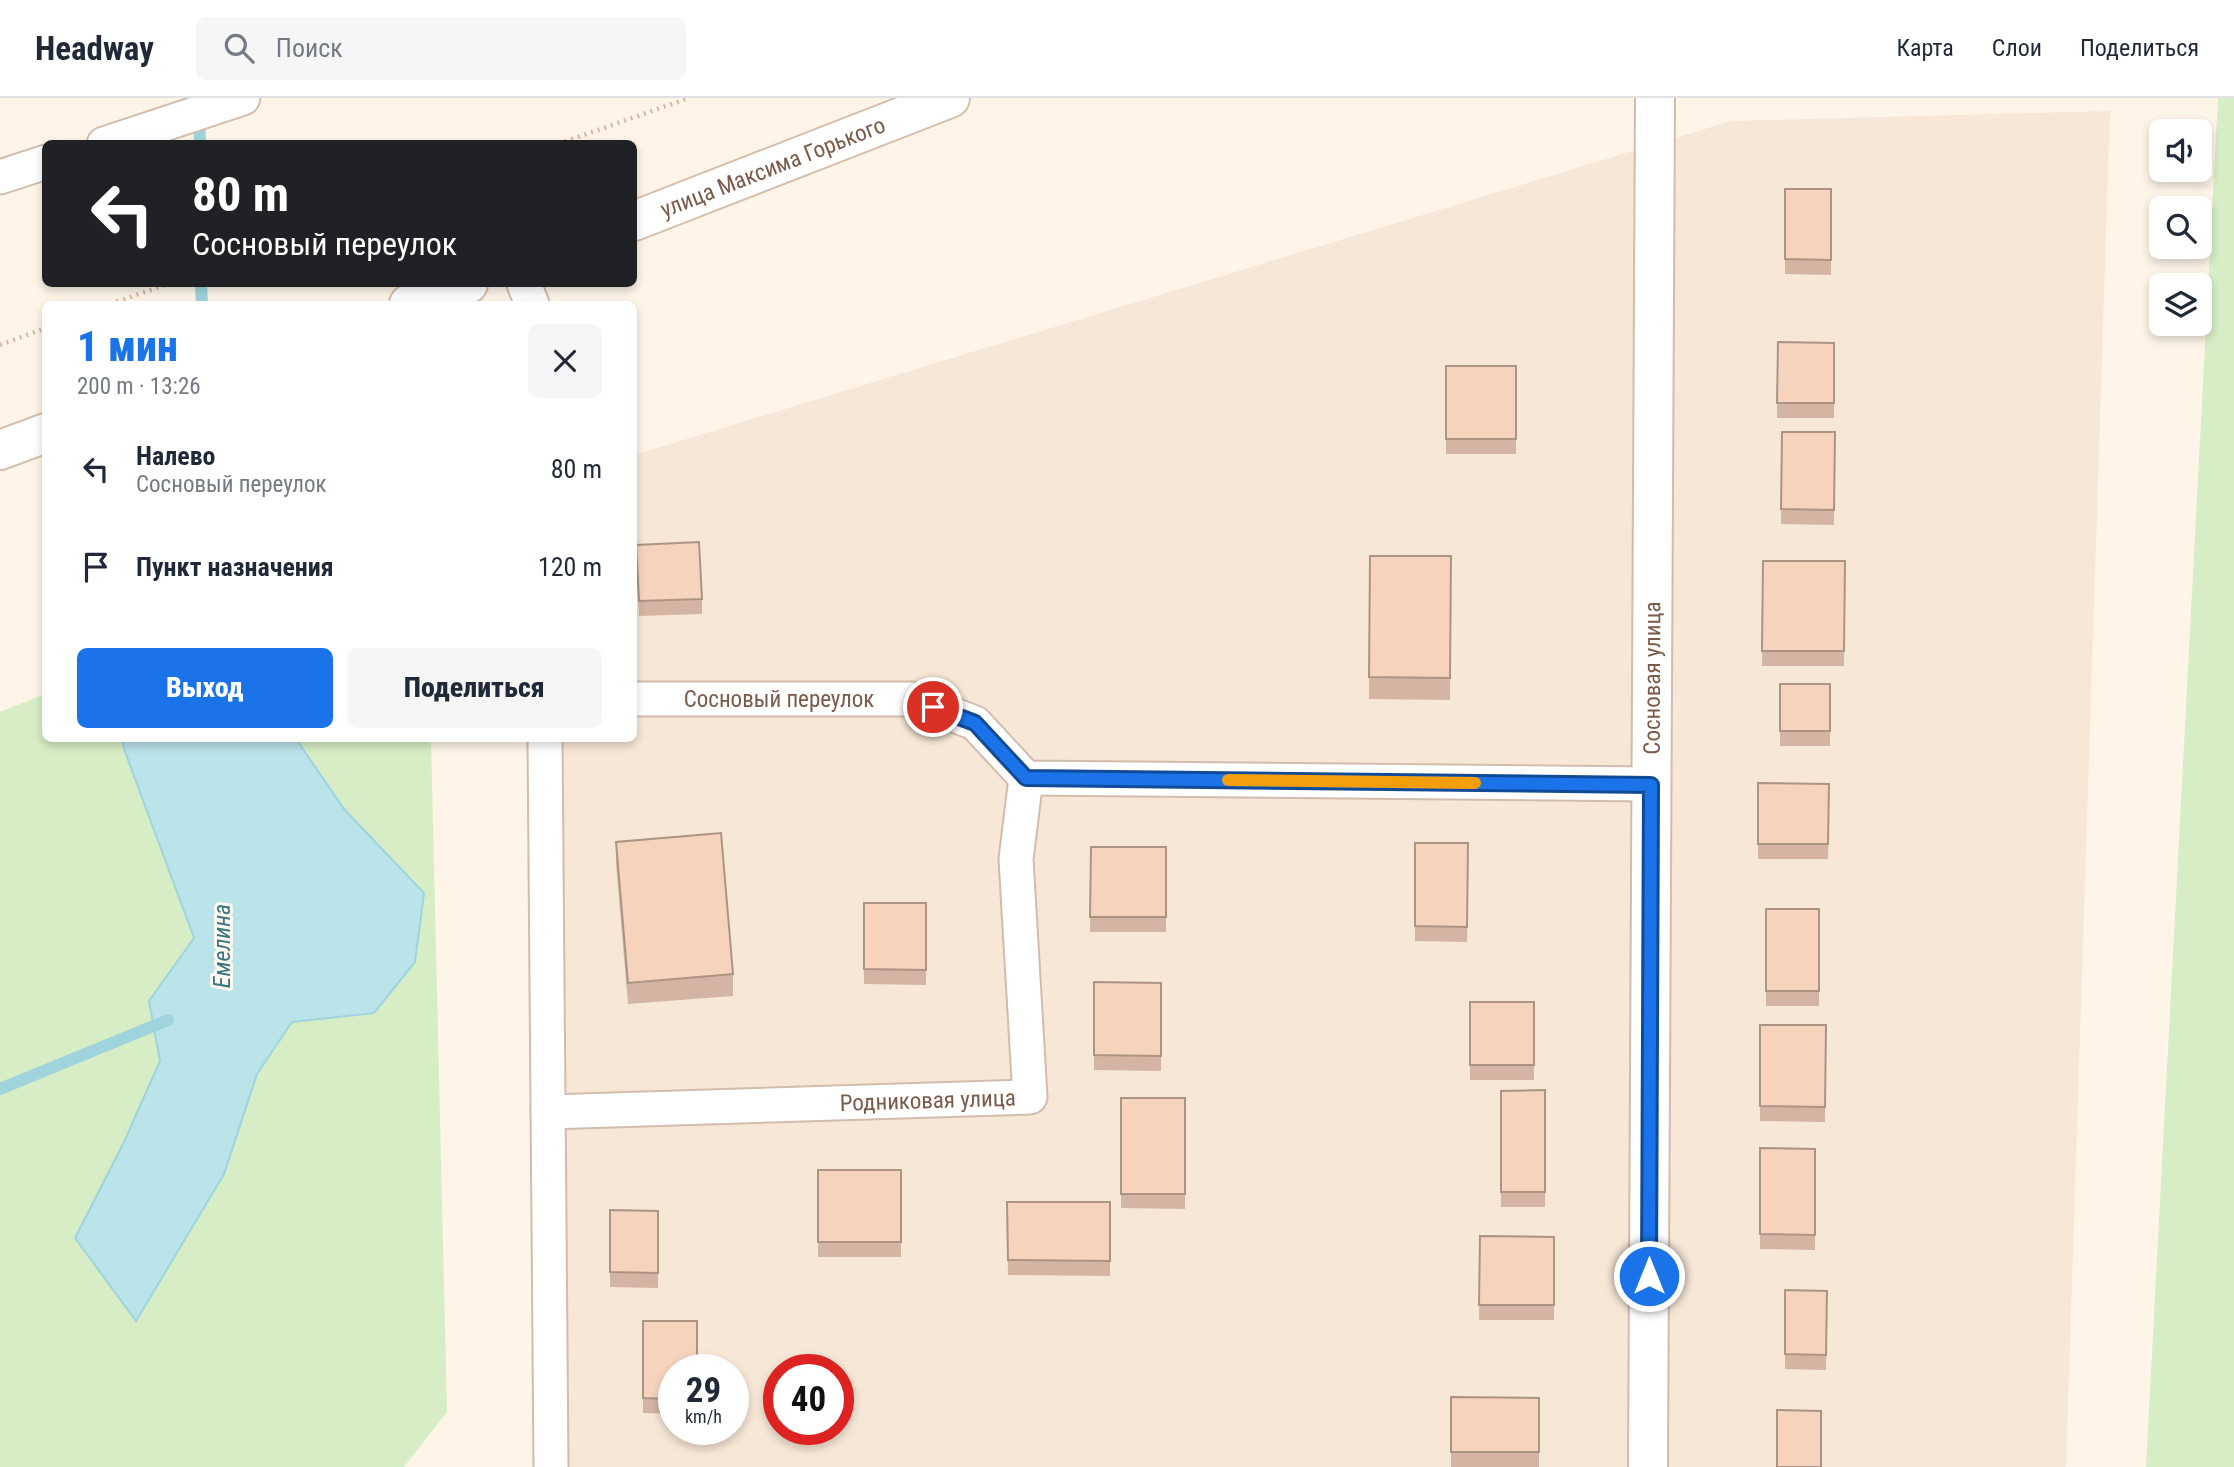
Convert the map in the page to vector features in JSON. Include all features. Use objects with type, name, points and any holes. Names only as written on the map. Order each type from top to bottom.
[{"type":"street","points":[[116,140],[243,98]]},
{"type":"street","name":"улица Максима Горького","points":[[637,220],[950,98]]},
{"type":"street","name":"Сосновая улица","points":[[1648,1467],[1655,98]]},
{"type":"street","points":[[0,177],[42,164]]},
{"type":"street","points":[[418,301],[459,287]]},
{"type":"street","points":[[0,450],[42,434]]},
{"type":"street","name":"Сосновый переулок","points":[[637,699],[912,699],[975,723],[1026,778]]},
{"type":"street","points":[[545,742],[551,1467]]},
{"type":"street","points":[[1026,778],[1651,785]]},
{"type":"street","name":"Родниковая улица","points":[[548,1112],[1030,1097],[1016,859],[1026,778]]},
{"type":"path","points":[[569,140],[689,98]]},
{"type":"path","points":[[119,301],[159,287]]},
{"type":"path","points":[[0,345],[42,329]]},
{"type":"shaded area","points":[[2110,111],[2066,1467],[559,1467],[557,742],[637,742],[637,454],[1731,121]]},
{"type":"green space","points":[[2218,98],[2234,98],[2234,1467],[2146,1467],[2205,336],[2212,336],[2212,273],[2209,273],[2210,259],[2212,259]]},
{"type":"green space","points":[[42,695],[42,742],[431,742],[447,1412],[404,1467],[0,1467],[0,712]]},
{"type":"water","points":[[123,742],[298,742],[344,809],[424,893],[415,962],[374,1013],[292,1022],[257,1074],[224,1174],[136,1321],[75,1238],[124,1142],[160,1061],[149,1001],[194,938]]},
{"type":"building","points":[[1785,189],[1831,189],[1831,260],[1785,259]]},
{"type":"building","points":[[1778,342],[1834,343],[1834,403],[1777,403]]},
{"type":"building","points":[[1446,366],[1516,366],[1516,439],[1446,439]]},
{"type":"building","points":[[1782,432],[1835,432],[1834,510],[1781,509]]},
{"type":"building","points":[[699,542],[702,599],[639,601],[637,545]]},
{"type":"building","points":[[1370,556],[1451,556],[1450,678],[1369,677]]},
{"type":"building","points":[[1763,561],[1845,561],[1844,651],[1762,651]]},
{"type":"building","points":[[1780,684],[1830,684],[1830,731],[1780,731]]},
{"type":"building","points":[[1758,783],[1829,784],[1828,844],[1758,844]]},
{"type":"building","points":[[721,833],[733,974],[628,983],[616,842]]},
{"type":"building","points":[[1415,843],[1468,843],[1467,927],[1415,926]]},
{"type":"building","points":[[1091,847],[1166,847],[1166,917],[1090,917]]},
{"type":"building","points":[[864,903],[926,903],[926,970],[864,969]]},
{"type":"building","points":[[1766,909],[1819,909],[1819,991],[1766,991]]},
{"type":"building","points":[[1094,982],[1161,983],[1161,1056],[1094,1055]]},
{"type":"building","points":[[1470,1002],[1534,1002],[1534,1065],[1470,1065]]},
{"type":"building","points":[[1760,1025],[1826,1025],[1825,1107],[1760,1106]]},
{"type":"building","points":[[1545,1090],[1545,1192],[1501,1192],[1501,1091]]},
{"type":"building","points":[[1121,1098],[1185,1098],[1185,1194],[1121,1194]]},
{"type":"building","points":[[1760,1148],[1815,1149],[1815,1235],[1760,1234]]},
{"type":"building","points":[[818,1170],[901,1170],[901,1242],[818,1242]]},
{"type":"building","points":[[1007,1202],[1110,1202],[1110,1261],[1008,1260]]},
{"type":"building","points":[[610,1210],[658,1211],[658,1273],[610,1272]]},
{"type":"building","points":[[1480,1236],[1554,1237],[1554,1305],[1479,1305]]},
{"type":"building","points":[[1785,1290],[1827,1291],[1826,1355],[1785,1354]]},
{"type":"building","points":[[643,1321],[697,1321],[697,1354],[658,1354],[658,1398],[643,1398]]},
{"type":"building","points":[[1451,1397],[1539,1398],[1539,1452],[1451,1452]]},
{"type":"building","points":[[1777,1410],[1821,1411],[1821,1467],[1777,1467]]},
{"type":"waterway","name":"Емелина","points":[[199,116],[200,140]]},
{"type":"waterway","name":"Емелина","points":[[201,287],[202,301]]},
{"type":"waterway","name":"Емелина","points":[[0,1089],[168,1020]]},
{"type":"slow traffic","points":[[1228,780],[1475,783]]},
{"type":"route","points":[[933,707],[975,723],[1026,778],[1651,785],[1649,1276]]}]
